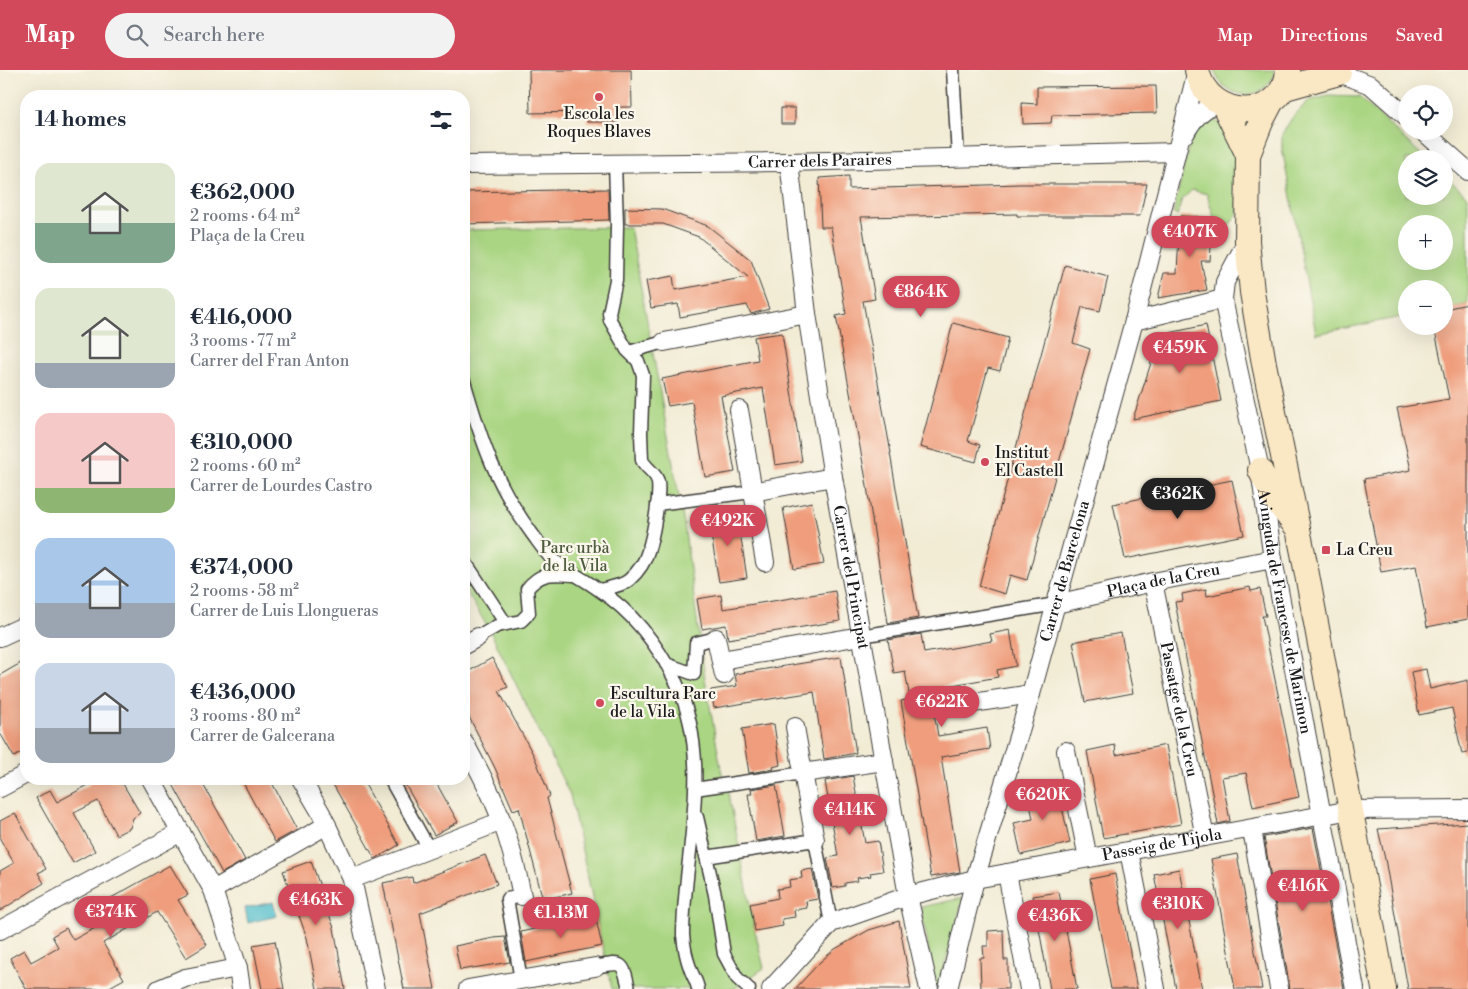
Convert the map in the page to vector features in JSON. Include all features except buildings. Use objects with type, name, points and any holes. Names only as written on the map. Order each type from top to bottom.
[{"type":"main road","points":[[1197,71],[1204,88],[1220,104],[1248,155]]},
{"type":"main road","points":[[1220,104],[1244,110],[1259,108],[1281,87],[1336,72]]},
{"type":"main road","points":[[1248,155],[1261,122],[1281,87]]},
{"type":"main road","name":"Avinguda de Francesc de Marimon","points":[[1248,155],[1248,241],[1252,292],[1264,364],[1298,530],[1384,989]]},
{"type":"main road","points":[[1260,470],[1273,496],[1298,530]]},
{"type":"street","points":[[953,70],[958,157]]},
{"type":"street","name":"Carrer de Barcelona","points":[[948,989],[974,879],[1031,694],[1134,321],[1197,71]]},
{"type":"street","points":[[1336,72],[1371,85],[1398,109]]},
{"type":"street","name":"Carrer de Barcelona","points":[[1176,152],[1192,121],[1204,110],[1220,104]]},
{"type":"street","points":[[1433,140],[1468,171]]},
{"type":"street","name":"Carrer dels Paraires","points":[[470,165],[789,162],[1176,152]]},
{"type":"street","name":"Carrer del Principat","points":[[789,162],[807,314],[833,477],[908,896],[929,989]]},
{"type":"street","points":[[599,590],[627,582],[638,571],[648,552],[658,483],[653,472],[642,460],[643,375],[638,361],[629,352],[610,320],[609,313],[616,280],[615,164]]},
{"type":"street","name":"Avinguda de Francesc de Marimon","points":[[1248,241],[1225,282],[1223,299],[1260,470],[1273,559],[1355,989]]},
{"type":"street","points":[[1134,321],[1223,299]]},
{"type":"street","points":[[629,352],[664,342],[807,314]]},
{"type":"street","points":[[470,401],[487,455],[500,484],[525,524],[551,558],[621,607],[645,631],[661,652],[676,682],[688,713],[695,745],[695,809],[683,934],[685,950],[698,989]]},
{"type":"street","points":[[739,410],[765,562]]},
{"type":"street","points":[[656,504],[752,492],[833,477]]},
{"type":"street","name":"Plaça de la Creu","points":[[1056,604],[1153,582],[1273,559]]},
{"type":"street","points":[[470,569],[506,624]]},
{"type":"street","points":[[471,641],[497,626],[521,622],[529,613],[527,589],[534,580],[542,575],[574,575]]},
{"type":"street","name":"Passatge de la Creu","points":[[1153,582],[1205,837]]},
{"type":"street","points":[[666,664],[694,674],[696,643],[716,638],[722,667],[861,636],[1056,604]]},
{"type":"street","points":[[0,637],[20,628]]},
{"type":"street","points":[[960,705],[1031,694]]},
{"type":"street","points":[[771,989],[832,923],[795,727]]},
{"type":"street","points":[[1066,751],[1088,858]]},
{"type":"street","points":[[470,753],[502,821],[514,858],[522,896],[507,899],[530,982]]},
{"type":"street","points":[[695,789],[884,761]]},
{"type":"street","points":[[0,788],[20,777]]},
{"type":"street","points":[[154,785],[212,890],[238,968],[241,989]]},
{"type":"street","points":[[304,785],[327,826],[352,879],[376,989]]},
{"type":"street","points":[[393,785],[429,849]]},
{"type":"street","points":[[695,809],[715,895],[724,954],[737,978],[749,989]]},
{"type":"street","name":"Passeig de Tijola","points":[[832,923],[908,896],[974,879],[1350,810],[1468,809]]},
{"type":"street","points":[[352,879],[502,821]]},
{"type":"street","points":[[212,890],[327,826]]},
{"type":"street","points":[[1252,829],[1279,989]]},
{"type":"street","points":[[0,930],[181,832]]},
{"type":"street","points":[[706,857],[815,840]]},
{"type":"street","points":[[1129,851],[1156,989]]},
{"type":"street","points":[[1007,873],[1029,989]]},
{"type":"street","points":[[468,989],[530,982],[616,963],[626,975],[629,989]]},
{"type":"street","points":[[158,989],[185,978],[238,968]]},
{"type":"green space","points":[[1214,70],[1275,70],[1271,81],[1264,89],[1246,94],[1236,93],[1227,88],[1219,80]]},
{"type":"green space","points":[[1328,96],[1359,97],[1398,133],[1398,140],[1405,140],[1416,150],[1398,150],[1398,205],[1453,205],[1453,183],[1468,197],[1468,304],[1453,307],[1453,280],[1398,280],[1398,318],[1316,334],[1282,148],[1282,134],[1292,118],[1308,101]]},
{"type":"green space","points":[[1208,118],[1220,123],[1233,140],[1238,163],[1238,213],[1230,224],[1216,224],[1207,194],[1192,190],[1181,201],[1178,215],[1173,214],[1188,150],[1199,121]]},
{"type":"green space","name":"Parc urbà de la Vila","points":[[630,227],[684,524],[705,679],[722,774],[727,784],[755,931],[764,968],[734,989],[612,989],[570,795],[490,631],[470,598],[470,230]]},
{"type":"green space","points":[[963,898],[938,989],[936,989],[921,907]]},
{"type":"water","points":[[273,902],[277,916],[248,923],[245,908]]},
{"type":"place","name":"Escola les Roques Blaves","points":[[599,97]]},
{"type":"place","name":"Institut El Castell","points":[[985,462]]},
{"type":"place","name":"La Creu","points":[[1326,550]]},
{"type":"place","name":"Escultura Parc de la Vila","points":[[600,703]]}]
